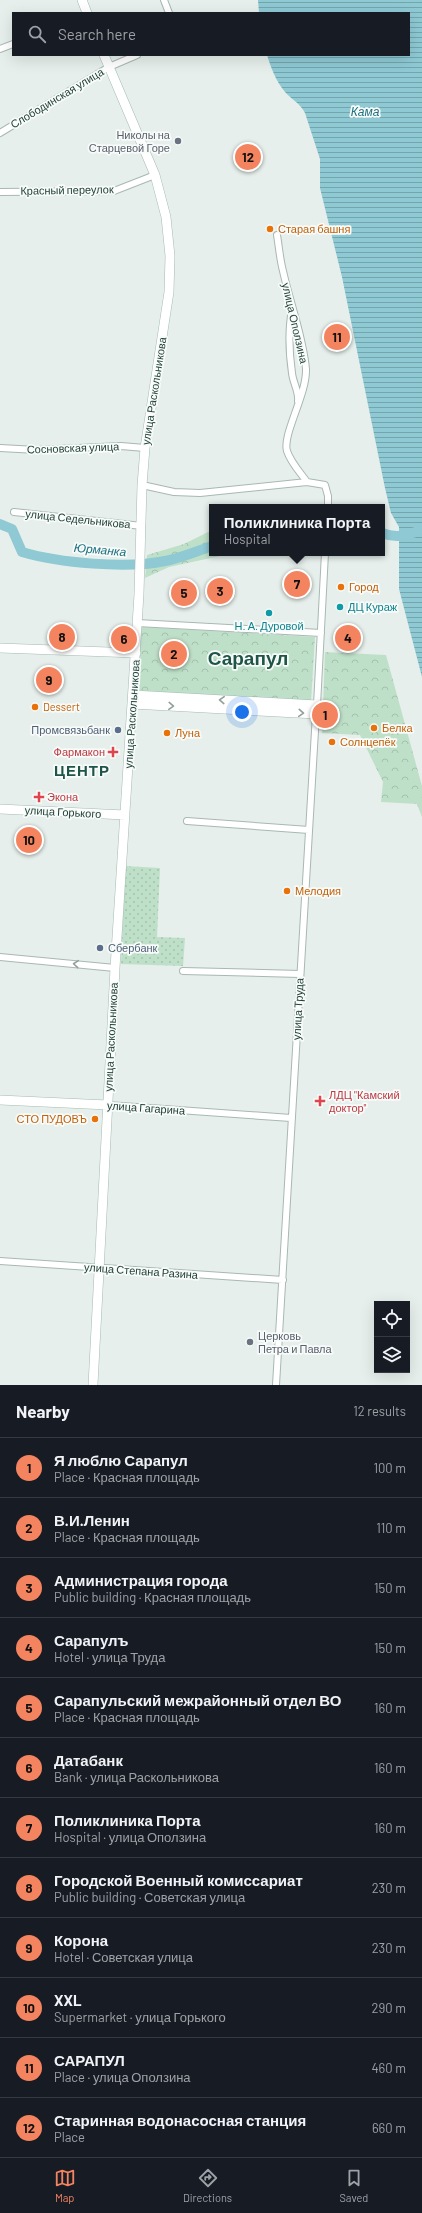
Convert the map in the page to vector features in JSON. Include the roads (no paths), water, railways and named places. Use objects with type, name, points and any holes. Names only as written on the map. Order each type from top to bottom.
[{"type":"main road","points":[[82,0],[87,12]]},
{"type":"main road","name":"улица Раскольникова","points":[[93,1385],[115,968],[136,653],[142,529],[142,485],[145,448],[169,292],[170,256],[166,217],[155,175],[104,56]]},
{"type":"main road","points":[[0,648],[136,653]]},
{"type":"main road","points":[[133,700],[316,710]]},
{"type":"main road","name":"улица Горького","points":[[0,809],[125,816]]},
{"type":"main road","name":"улица Гагарина","points":[[0,1100],[108,1105]]},
{"type":"street","points":[[164,0],[169,12]]},
{"type":"street","points":[[0,50],[12,44]]},
{"type":"street","name":"Слободинская улица","points":[[0,133],[110,67],[135,56]]},
{"type":"street","name":"Красный переулок","points":[[0,192],[114,191],[155,175]]},
{"type":"street","name":"улица Оползина","points":[[277,235],[282,271],[306,370],[304,388],[297,413],[288,435],[287,451],[293,464],[307,482]]},
{"type":"street","points":[[292,308],[288,330],[292,375],[298,396],[297,413]]},
{"type":"street","name":"Сосновская улица","points":[[0,448],[37,450],[121,446],[145,448]]},
{"type":"street","points":[[142,485],[174,492],[200,493],[307,482],[324,485],[328,496],[328,504]]},
{"type":"street","name":"улица Седельникова","points":[[14,512],[142,529]]},
{"type":"street","points":[[137,623],[321,633],[325,556]]},
{"type":"street","name":"улица Труда","points":[[276,1385],[321,633]]},
{"type":"street","points":[[186,821],[309,830]]},
{"type":"street","points":[[0,957],[115,968]]},
{"type":"street","points":[[184,971],[300,974]]},
{"type":"street","name":"улица Гагарина","points":[[108,1105],[291,1118]]},
{"type":"street","name":"улица Степана Разина","points":[[0,1261],[283,1280]]},
{"type":"water","name":"Кама","points":[[258,0],[422,0],[422,677],[399,589],[399,527],[391,513],[385,488],[342,277],[320,188],[320,159],[305,113],[282,88],[274,74],[267,56],[410,56],[410,12],[259,12]]},
{"type":"waterway","name":"Юрманка","points":[[0,524],[12,529],[22,552],[73,562],[132,565],[165,561],[209,547]]},
{"type":"waterway","name":"Юрманка","points":[[385,534],[392,536],[407,535],[422,530]]},
{"type":"place","name":"Николы на Старцевой Горе","points":[[178,141]]},
{"type":"place","name":"Старинная водонасосная станция","points":[[248,157]]},
{"type":"place","name":"Старая башня","points":[[270,229]]},
{"type":"place","name":"САРАПУЛ","points":[[337,337]]},
{"type":"place","name":"Поликлиника Порта","points":[[297,584]]},
{"type":"place","name":"Город","points":[[341,587]]},
{"type":"place","name":"Администрация города","points":[[220,591]]},
{"type":"place","name":"Сарапульский межрайонный отдел ВО","points":[[184,593]]},
{"type":"place","name":"ДЦ Кураж","points":[[340,607]]},
{"type":"place","name":"Н. А. Дуровой","points":[[269,613]]},
{"type":"place","name":"Городской Военный комиссариат","points":[[62,637]]},
{"type":"place","name":"Сарапулъ","points":[[348,638]]},
{"type":"place","name":"Датабанк","points":[[124,639]]},
{"type":"place","name":"В.И.Ленин","points":[[174,654]]},
{"type":"place","name":"Корона","points":[[49,680]]},
{"type":"place","name":"Dessert","points":[[35,707]]},
{"type":"place","name":"Я люблю Сарапул","points":[[325,715]]},
{"type":"place","name":"Белка","points":[[374,728]]},
{"type":"place","name":"Промсвязьбанк","points":[[118,730]]},
{"type":"place","name":"Луна","points":[[167,733]]},
{"type":"place","name":"Солнцепёк","points":[[332,742]]},
{"type":"place","name":"Фармакон","points":[[113,752]]},
{"type":"place","name":"Экона","points":[[39,797]]},
{"type":"place","name":"XXL","points":[[29,840]]},
{"type":"place","name":"Мелодия","points":[[287,891]]},
{"type":"place","name":"Сбербанк","points":[[100,948]]},
{"type":"place","name":"ЛДЦ \"Камский доктор\"","points":[[320,1101]]},
{"type":"place","name":"СТО ПУДОВЪ","points":[[95,1119]]},
{"type":"place","name":"Церковь Петра и Павла","points":[[250,1342]]},
{"type":"district","name":"Сарапул","points":[[248,658]]},
{"type":"district","name":"ЦЕНТР","points":[[82,771]]}]
